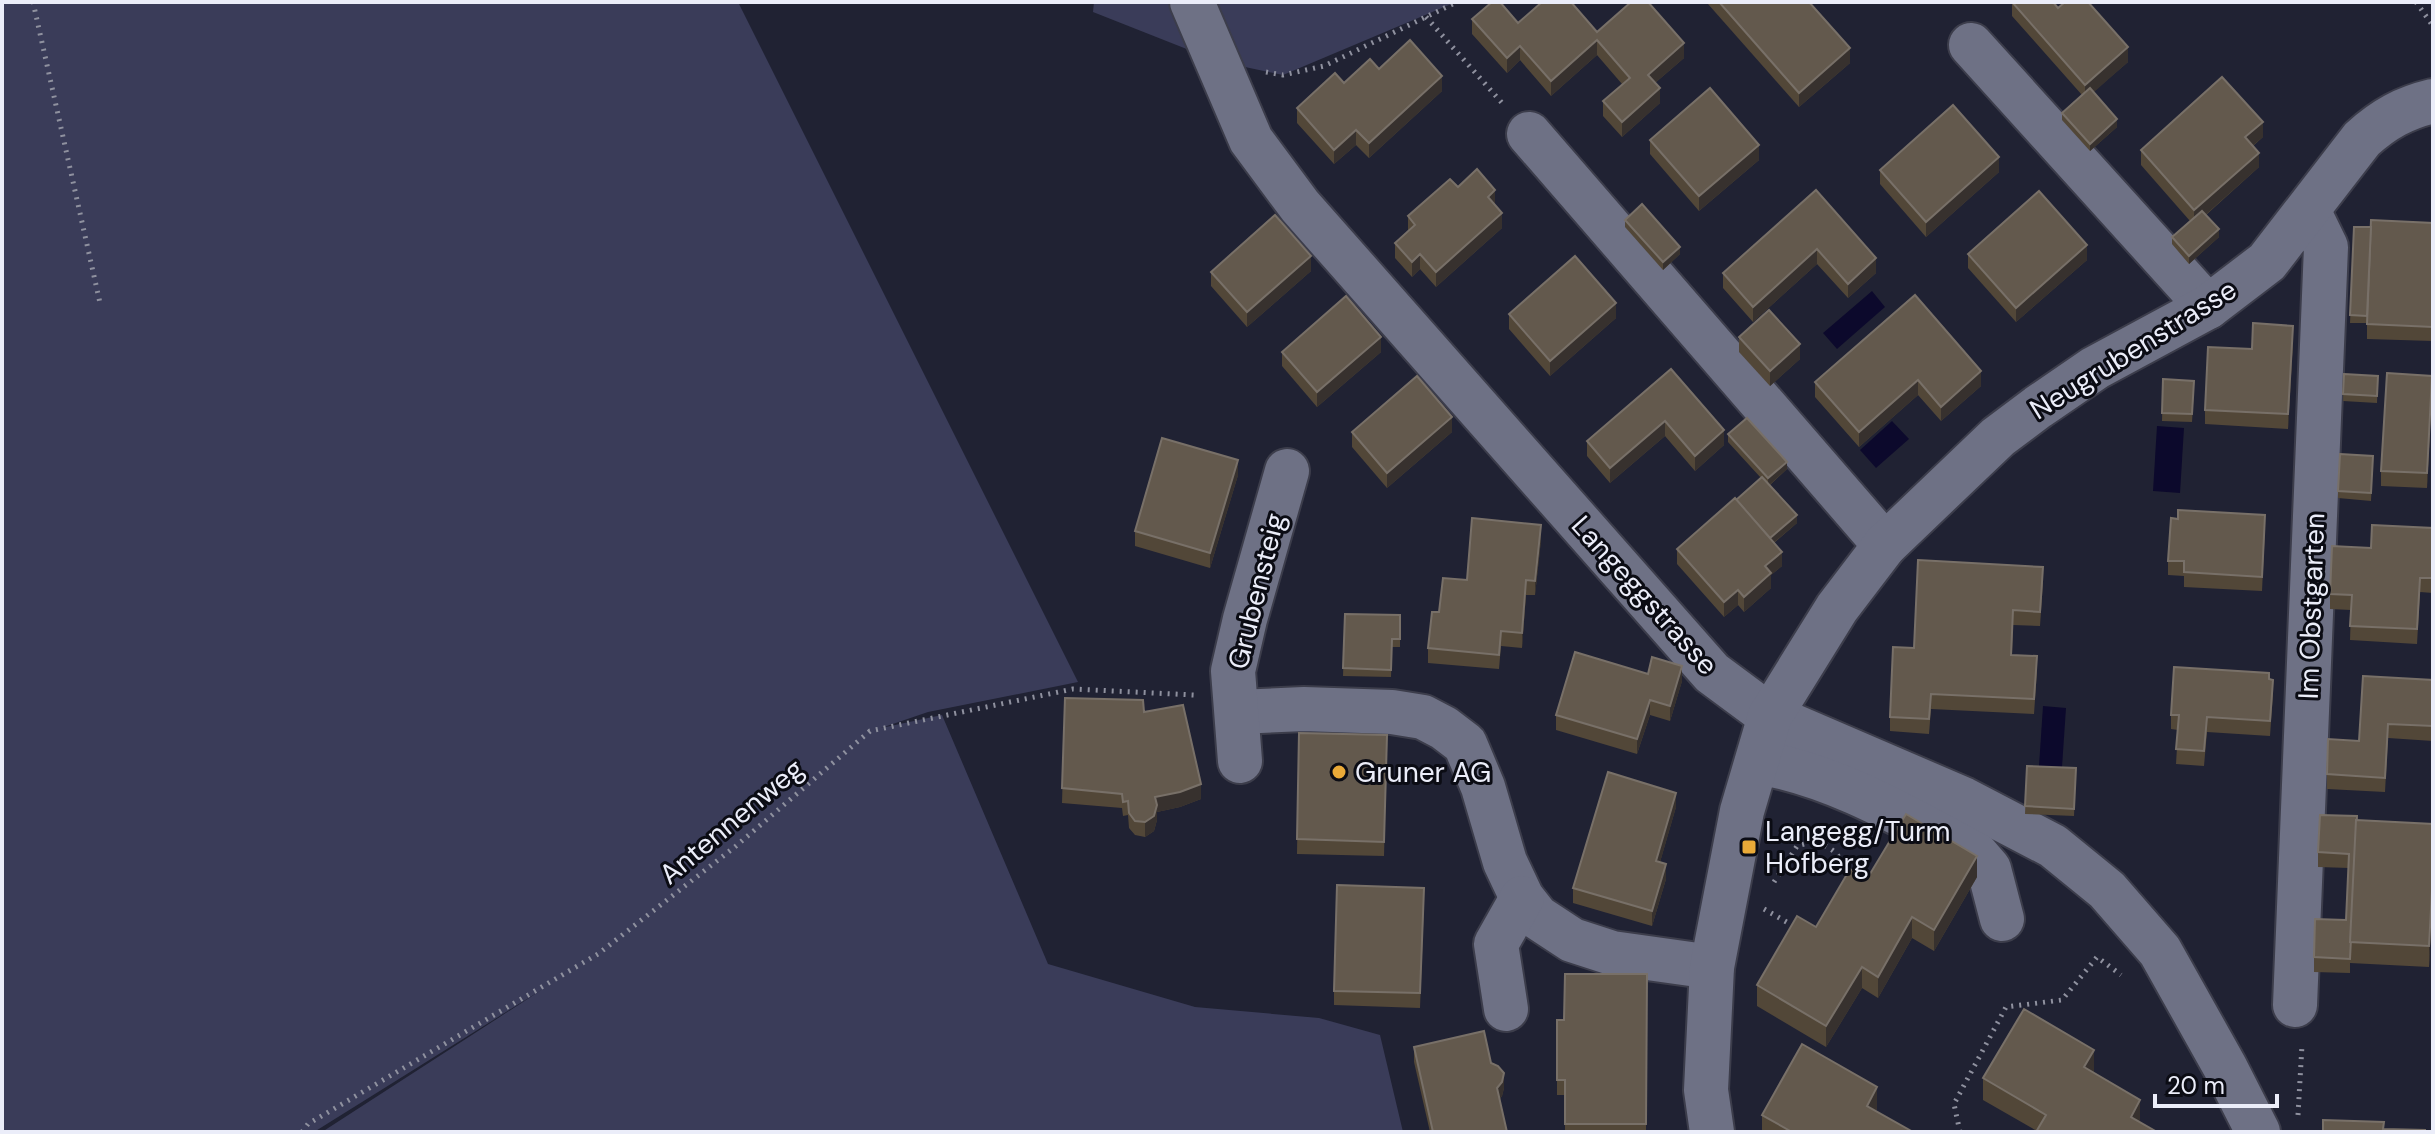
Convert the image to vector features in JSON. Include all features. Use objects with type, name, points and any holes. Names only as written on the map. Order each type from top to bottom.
[{"type":"street","name":"Langeggstrasse","points":[[1192,2],[1251,140],[1300,206],[1712,673],[1770,716],[1976,806],[2053,846],[2107,890],[2160,951],[2225,1067],[2278,1125]]},
{"type":"street","points":[[1971,45],[2208,307]]},
{"type":"street","name":"Neugrubenstrasse","points":[[1712,1132],[1706,1090],[1712,967],[1741,906],[1740,820],[1770,716],[1837,608],[1885,545],[1998,437],[2095,368],[2208,307],[2267,262],[2362,139],[2397,112],[2433,101]]},
{"type":"street","points":[[1529,134],[1885,545]]},
{"type":"street","name":"Im Obstgarten","points":[[2295,1005],[2326,247],[2308,210]]},
{"type":"street","name":"Grubensteig","points":[[1240,761],[1233,671],[1287,471]]},
{"type":"street","name":"Grubensteig","points":[[1236,704],[1392,712],[1423,717],[1444,728],[1465,744],[1483,787],[1505,862],[1522,898],[1537,917],[1572,940],[1612,953],[1712,967]]},
{"type":"street","points":[[1757,762],[1772,764],[1856,792],[1977,855],[1989,869],[2002,919]]},
{"type":"street","points":[[1506,1009],[1496,944],[1522,898]]},
{"type":"path","points":[[33,2],[100,303]]},
{"type":"path","points":[[1217,61],[1283,75],[1324,66],[1457,2]]},
{"type":"path","points":[[2416,2],[2433,26]]},
{"type":"path","points":[[1426,17],[1529,134]]},
{"type":"path","name":"Antennenweg","points":[[302,1132],[308,1124],[598,954],[736,846],[870,731],[1073,689],[1236,704]]},
{"type":"path","points":[[1805,933],[1741,906],[1797,846],[1815,841],[1834,849],[1841,859],[1847,880],[1857,886]]},
{"type":"path","points":[[1960,1132],[1954,1104],[2006,1007],[2062,1000],[2097,957],[2122,976]]},
{"type":"path","points":[[2278,1125],[2303,1031],[2295,1005]]},
{"type":"shaded area","points":[[2,2],[738,2],[1078,682],[928,712],[881,728],[942,715],[1048,964],[1195,1007],[1319,1018],[1380,1035],[1403,1132],[322,1132],[543,989],[314,1132],[2,1132]]},
{"type":"shaded area","points":[[1094,2],[1456,2],[1283,75],[1217,61],[1093,12]]},
{"type":"shaded area","points":[[1872,291],[1885,307],[1837,349],[1823,333]]},
{"type":"shaded area","points":[[1892,421],[1909,439],[1876,468],[1860,450]]},
{"type":"shaded area","points":[[2157,426],[2184,428],[2180,493],[2153,491]]},
{"type":"shaded area","points":[[2043,706],[2066,708],[2062,767],[2039,766]]},
{"type":"building","points":[[1492,2],[1500,2],[1518,23],[1542,2],[1571,2],[1597,32],[1631,2],[1648,2],[1684,43],[1648,75],[1660,88],[1622,122],[1603,101],[1630,78],[1597,40],[1551,81],[1520,46],[1507,58],[1472,19]]},
{"type":"building","points":[[1719,2],[1809,2],[1850,48],[1799,93]]},
{"type":"building","points":[[2012,2],[2053,2],[2058,8],[2065,2],[2088,2],[2128,47],[2085,85]]},
{"type":"building","points":[[1410,40],[1442,76],[1369,143],[1356,130],[1334,150],[1297,108],[1335,73],[1344,83],[1370,59],[1379,69]]},
{"type":"building","points":[[2222,77],[2263,122],[2245,137],[2259,153],[2194,210],[2141,150]]},
{"type":"building","points":[[1710,88],[1759,145],[1699,196],[1650,140]]},
{"type":"building","points":[[2090,88],[2117,119],[2090,144],[2062,113]]},
{"type":"building","points":[[1953,105],[1999,157],[1926,222],[1880,170]]},
{"type":"building","points":[[1477,169],[1495,190],[1488,197],[1502,213],[1436,272],[1420,254],[1412,262],[1395,243],[1415,225],[1408,216],[1450,179],[1458,187]]},
{"type":"building","points":[[1816,190],[1876,258],[1848,284],[1817,249],[1753,307],[1723,273]]},
{"type":"building","points":[[2039,191],[2087,245],[2016,308],[1968,254]]},
{"type":"building","points":[[1642,204],[1680,247],[1663,262],[1625,220]]},
{"type":"building","points":[[2202,211],[2219,229],[2189,256],[2172,237]]},
{"type":"building","points":[[1275,215],[1311,256],[1247,312],[1211,272]]},
{"type":"building","points":[[2371,220],[2433,223],[2433,327],[2367,324]]},
{"type":"building","points":[[2354,227],[2371,227],[2367,316],[2350,315]]},
{"type":"building","points":[[1575,256],[1616,303],[1550,361],[1509,314]]},
{"type":"building","points":[[1915,295],[1981,371],[1941,407],[1918,380],[1859,432],[1815,382]]},
{"type":"building","points":[[1346,296],[1381,337],[1317,392],[1282,352]]},
{"type":"building","points":[[1769,310],[1800,344],[1770,371],[1739,337]]},
{"type":"building","points":[[2253,323],[2293,326],[2288,414],[2205,410],[2208,347],[2252,349]]},
{"type":"building","points":[[1671,369],[1724,430],[1695,456],[1665,421],[1610,468],[1587,441]]},
{"type":"building","points":[[2387,373],[2432,376],[2427,473],[2381,471]]},
{"type":"building","points":[[2344,374],[2378,376],[2377,396],[2343,394]]},
{"type":"building","points":[[1417,376],[1452,417],[1387,473],[1352,432]]},
{"type":"building","points":[[2163,379],[2194,381],[2192,414],[2162,413]]},
{"type":"building","points":[[1747,418],[1787,462],[1768,478],[1728,434]]},
{"type":"building","points":[[1162,438],[1238,460],[1210,553],[1135,531]]},
{"type":"building","points":[[2340,454],[2373,456],[2371,493],[2338,491]]},
{"type":"building","points":[[1762,477],[1797,515],[1770,538],[1736,500]]},
{"type":"building","points":[[1735,498],[1782,552],[1765,566],[1771,573],[1744,597],[1738,590],[1724,602],[1677,549]]},
{"type":"building","points":[[2178,510],[2265,515],[2262,577],[2184,572],[2184,561],[2168,561],[2171,518],[2178,519]]},
{"type":"building","points":[[1472,518],[1541,525],[1535,581],[1526,580],[1522,633],[1501,631],[1499,655],[1428,648],[1432,612],[1439,612],[1443,578],[1467,580]]},
{"type":"building","points":[[2372,525],[2433,528],[2433,578],[2420,578],[2417,629],[2350,626],[2352,595],[2330,594],[2332,546],[2371,548]]},
{"type":"building","points":[[1918,560],[2043,567],[2040,612],[2013,610],[2011,655],[2037,656],[2034,699],[1931,694],[1929,719],[1890,717],[1893,647],[1914,648]]},
{"type":"building","points":[[1345,614],[1400,615],[1400,639],[1392,639],[1391,670],[1343,668]]},
{"type":"building","points":[[1575,652],[1648,674],[1652,657],[1682,666],[1670,706],[1650,700],[1637,739],[1556,715]]},
{"type":"building","points":[[2174,667],[2269,673],[2269,679],[2273,680],[2270,721],[2207,717],[2204,751],[2176,749],[2179,715],[2171,715]]},
{"type":"building","points":[[2363,676],[2433,680],[2433,726],[2388,724],[2385,778],[2327,774],[2328,739],[2359,741]]},
{"type":"building","points":[[1065,698],[1143,700],[1144,712],[1183,705],[1201,784],[1155,797],[1157,805],[1154,816],[1145,822],[1135,821],[1129,813],[1128,801],[1123,802],[1122,794],[1062,788]]},
{"type":"building","points":[[1299,733],[1387,735],[1384,842],[1297,839]]},
{"type":"building","points":[[2027,766],[2076,768],[2074,809],[2025,806]]},
{"type":"building","points":[[1608,772],[1676,793],[1656,861],[1666,864],[1652,911],[1573,888]]},
{"type":"building","points":[[1906,814],[1977,856],[1934,930],[1912,917],[1878,977],[1862,967],[1826,1026],[1757,985],[1797,916],[1816,927],[1850,869],[1867,879]]},
{"type":"building","points":[[2320,815],[2357,816],[2350,959],[2314,957],[2315,919],[2346,920],[2349,854],[2318,852]]},
{"type":"building","points":[[2356,820],[2433,824],[2429,946],[2350,942]]},
{"type":"building","points":[[1337,885],[1424,888],[1420,993],[1334,991]]},
{"type":"building","points":[[1565,974],[1647,974],[1646,1124],[1565,1124],[1565,1080],[1557,1080],[1557,1020],[1564,1020]]},
{"type":"building","points":[[2024,1009],[2094,1050],[2084,1067],[2140,1100],[2131,1117],[2157,1132],[2036,1132],[2046,1115],[1983,1078]]},
{"type":"building","points":[[1484,1031],[1491,1063],[1504,1073],[1497,1088],[1507,1132],[1433,1132],[1414,1047]]},
{"type":"building","points":[[1802,1044],[1877,1087],[1867,1106],[1913,1132],[1792,1132],[1762,1115]]},
{"type":"building","points":[[2323,1120],[2384,1122],[2383,1129],[2425,1132],[2323,1132]]},
{"type":"place","name":"Gruner AG","points":[[1339,772]]},
{"type":"place","name":"Langegg/Turm Hofberg","points":[[1749,847]]}]
